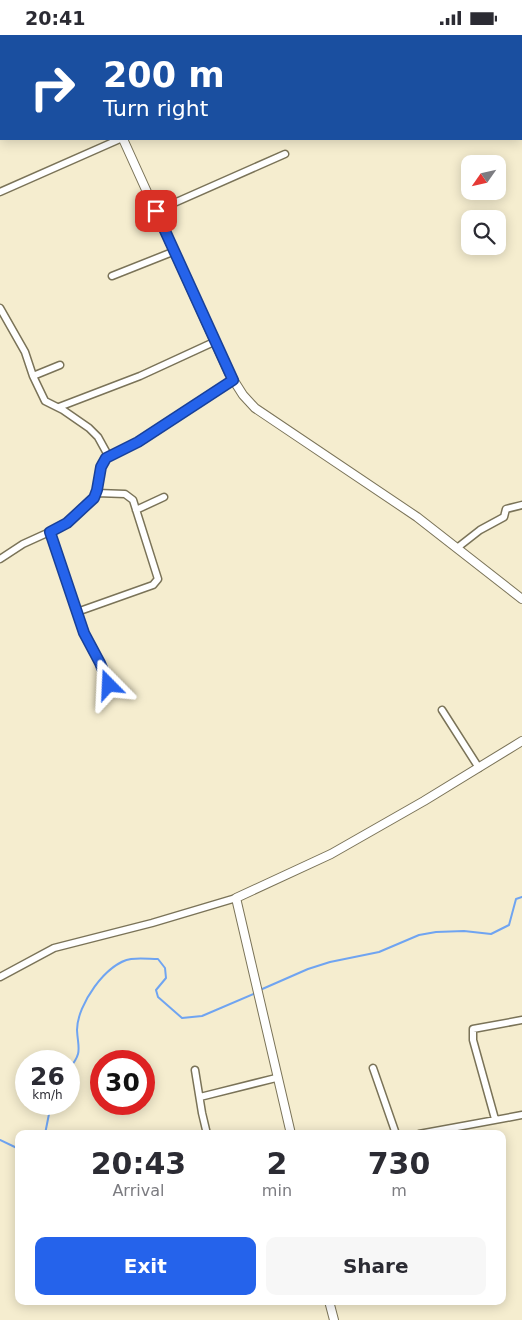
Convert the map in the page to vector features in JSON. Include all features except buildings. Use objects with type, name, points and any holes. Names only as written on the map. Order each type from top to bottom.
[{"type":"street","points":[[0,192],[119,140]]},
{"type":"street","points":[[121,140],[175,251],[233,380],[255,408],[417,517],[522,599]]},
{"type":"street","points":[[156,211],[285,153]]},
{"type":"street","points":[[112,276],[175,251]]},
{"type":"street","points":[[0,308],[25,352],[32,376],[44,400],[59,407],[95,433],[109,457]]},
{"type":"street","points":[[59,407],[140,376],[216,341]]},
{"type":"street","points":[[32,376],[60,365]]},
{"type":"street","points":[[0,559],[23,544],[67,523],[97,493],[103,461],[138,442],[233,380]]},
{"type":"street","points":[[77,612],[156,583],[156,575],[136,510],[129,496],[97,493]]},
{"type":"street","points":[[136,510],[164,497]]},
{"type":"street","points":[[457,548],[475,533],[504,517],[506,509],[522,505]]},
{"type":"street","points":[[50,532],[77,612],[109,685]]},
{"type":"street","points":[[442,710],[479,768]]},
{"type":"street","points":[[0,977],[46,952],[67,944],[152,923],[236,898],[330,854],[522,741]]},
{"type":"street","points":[[236,898],[276,1078],[290,1130]]},
{"type":"street","points":[[495,1119],[472,1032],[476,1028],[522,1020]]},
{"type":"street","points":[[373,1068],[395,1130]]},
{"type":"street","points":[[195,1069],[202,1113],[207,1130]]},
{"type":"street","points":[[200,1097],[276,1078]]},
{"type":"street","points":[[439,1130],[522,1115]]},
{"type":"street","points":[[330,1305],[334,1320]]},
{"type":"waterway","points":[[260,990],[308,969],[330,962],[379,952],[419,935],[464,931],[491,934],[509,925],[516,899],[522,897]]},
{"type":"waterway","points":[[78,1050],[78,1020],[87,998],[112,968],[131,959],[158,959],[165,968],[166,978],[156,990],[158,997],[182,1018],[202,1016],[256,993]]},
{"type":"waterway","points":[[46,1130],[49,1115]]},
{"type":"waterway","points":[[0,1140],[15,1147]]},
{"type":"route","points":[[109,685],[84,633],[67,588],[50,532],[67,523],[94,498],[97,493],[101,467],[106,458],[138,442],[233,380],[156,211]]}]
